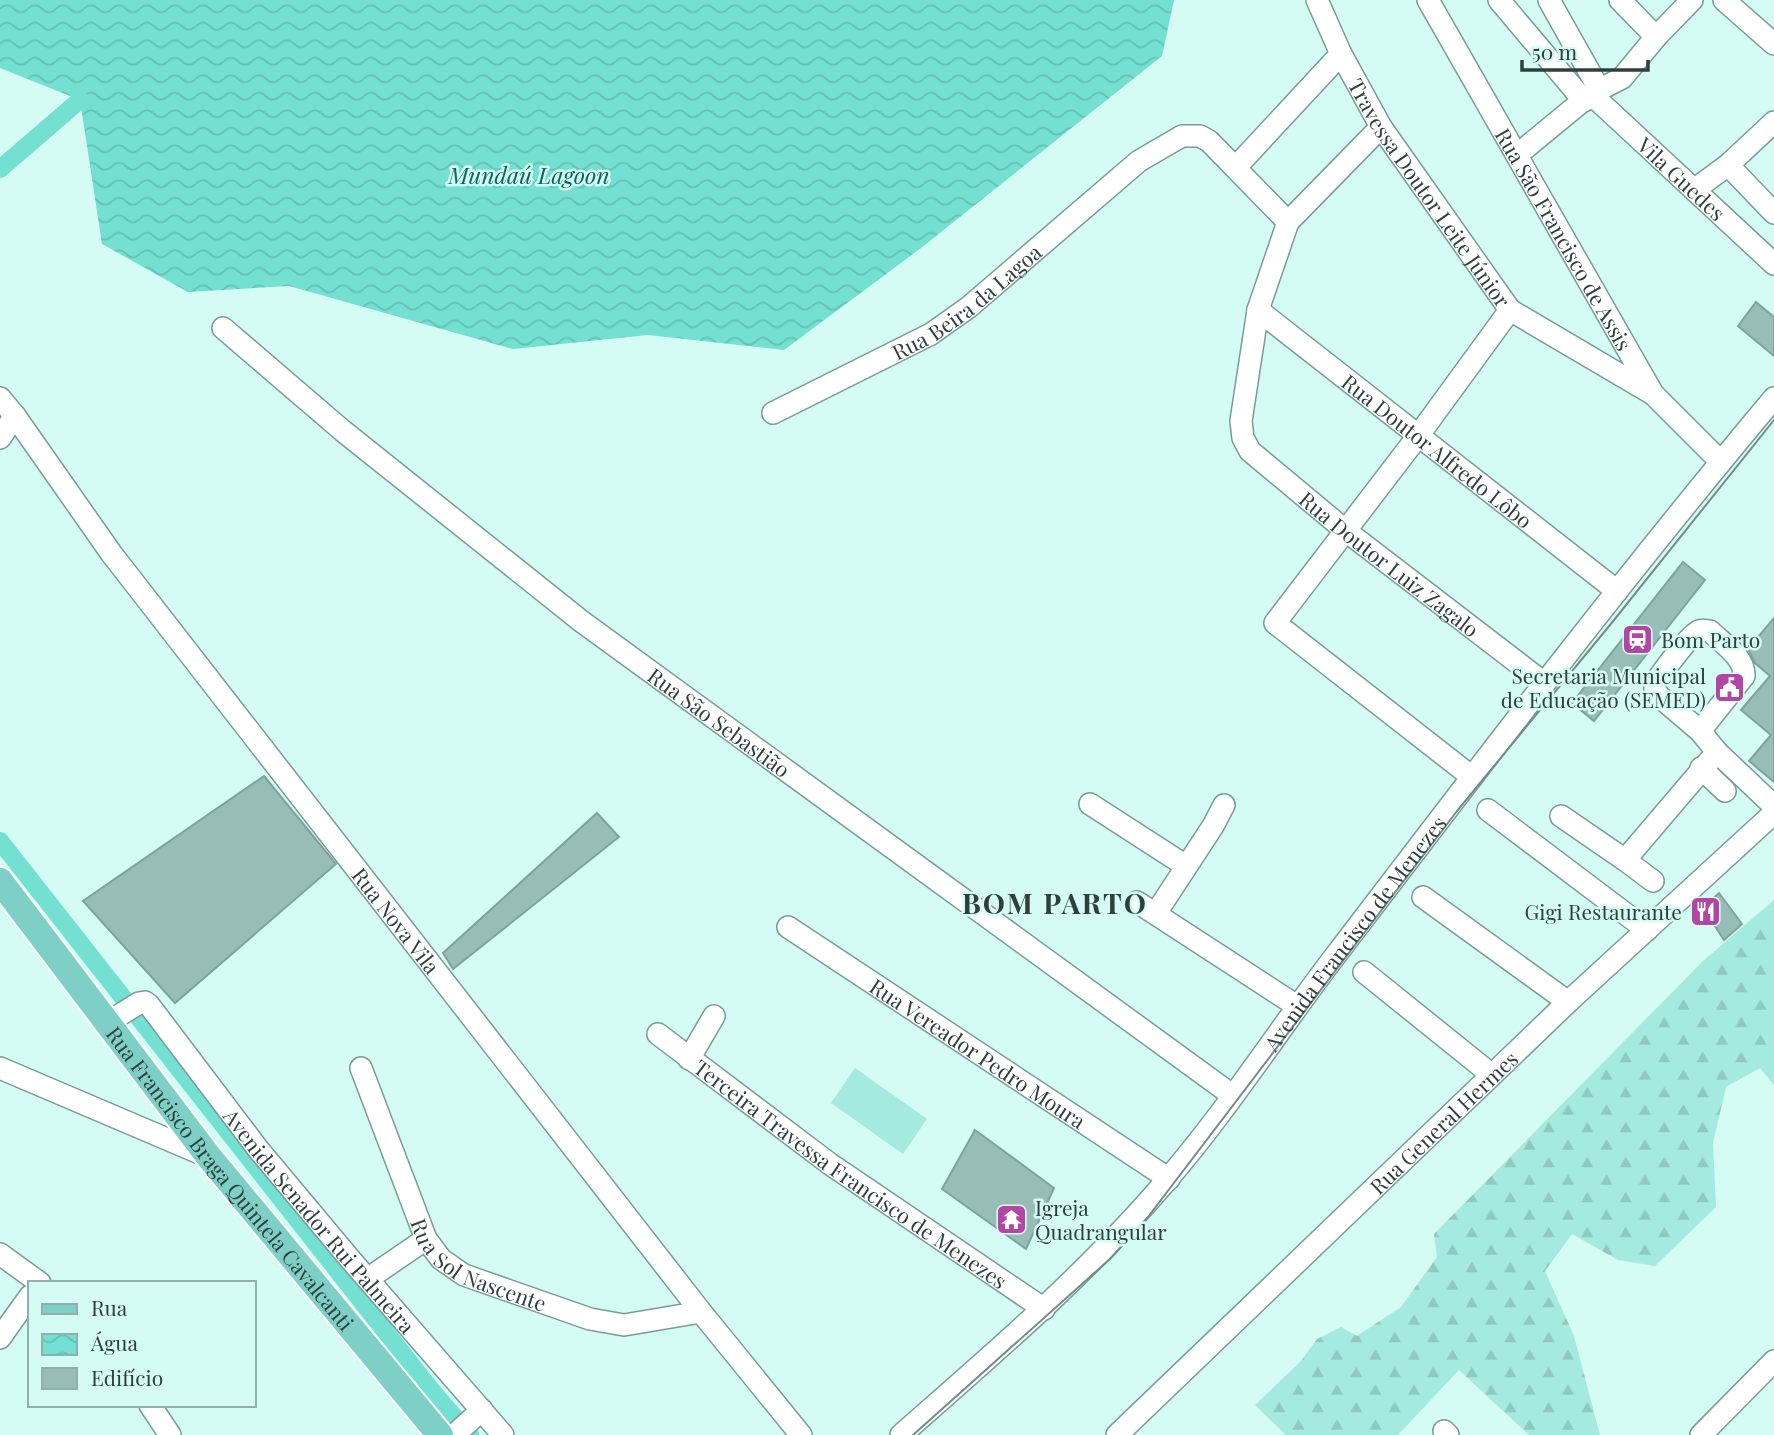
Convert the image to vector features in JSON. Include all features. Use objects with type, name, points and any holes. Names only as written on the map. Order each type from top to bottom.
[{"type":"main road","name":"Rua Francisco Braga Quintela Cavalcanti","points":[[0,881],[27,917],[128,1010],[209,1157],[440,1435]]},
{"type":"street","name":"Travessa Doutor Leite Júnior","points":[[1317,0],[1340,54],[1381,127],[1510,310],[1653,394]]},
{"type":"street","name":"Rua São Francisco de Assis","points":[[1428,0],[1653,394],[1721,461]]},
{"type":"street","points":[[1499,0],[1591,95]]},
{"type":"street","points":[[1549,0],[1591,95]]},
{"type":"street","points":[[1620,0],[1656,37]]},
{"type":"street","points":[[1724,0],[1774,44]]},
{"type":"street","points":[[1517,155],[1591,95],[1615,83],[1630,71],[1682,3]]},
{"type":"street","points":[[1288,222],[1236,167],[1340,54]]},
{"type":"street","name":"Vila Guedes","points":[[1591,95],[1774,264]]},
{"type":"street","points":[[1694,190],[1728,165],[1774,122]]},
{"type":"street","points":[[1258,310],[1288,222],[1381,127]]},
{"type":"street","name":"Rua Beira da Lagoa","points":[[774,413],[931,334],[969,306],[1139,161],[1172,140],[1193,135],[1209,141],[1236,167]]},
{"type":"street","points":[[1728,165],[1774,213]]},
{"type":"street","name":"Rua Doutor Alfredo Lôbo","points":[[1258,310],[1617,590]]},
{"type":"street","name":"Rua Doutor Luiz Zagalo","points":[[1258,310],[1241,421],[1243,438],[1250,451],[1346,531],[1544,683]]},
{"type":"street","points":[[1472,777],[1275,623],[1510,310]]},
{"type":"street","name":"Rua São Sebastião","points":[[223,328],[352,439],[581,621],[1233,1095]]},
{"type":"street","name":"Rua Nova Vila","points":[[0,398],[111,553],[701,1311],[801,1435]]},
{"type":"street","name":"Avenida Francisco de Menezes","points":[[901,1435],[1044,1309],[1108,1246],[1169,1179],[1297,1006],[1544,683],[1774,398]]},
{"type":"street","points":[[0,438],[15,416]]},
{"type":"street","points":[[1700,731],[1744,676],[1742,663],[1710,631],[1704,630],[1697,631],[1655,683],[1655,691],[1700,731],[1774,806]]},
{"type":"street","points":[[1625,860],[1717,751]]},
{"type":"street","points":[[1701,768],[1726,791]]},
{"type":"street","points":[[1090,804],[1186,866]]},
{"type":"street","points":[[1156,913],[1213,827],[1224,804]]},
{"type":"street","points":[[1488,810],[1647,930]]},
{"type":"street","name":"Rua General Hermes","points":[[1117,1435],[1567,1002],[1774,813]]},
{"type":"street","points":[[1561,816],[1653,881]]},
{"type":"street","points":[[1423,897],[1567,1002]]},
{"type":"street","points":[[1137,902],[1297,1006]]},
{"type":"street","name":"Rua Vereador Pedro Moura","points":[[788,927],[1169,1179]]},
{"type":"street","points":[[1364,972],[1492,1075]]},
{"type":"street","name":"Avenida Senador Rui Palmeira","points":[[128,1010],[149,1005],[258,1149],[369,1278],[477,1415],[503,1435]]},
{"type":"street","points":[[689,1059],[714,1016]]},
{"type":"street","name":"Terceira Travessa Francisco de Menezes","points":[[658,1034],[830,1164],[1044,1309]]},
{"type":"street","points":[[0,1068],[209,1157]]},
{"type":"street","name":"Rua Sol Nascente","points":[[361,1068],[426,1239],[441,1259],[464,1275],[590,1319],[624,1325],[701,1311]]},
{"type":"street","points":[[369,1278],[426,1239]]},
{"type":"street","points":[[0,1254],[37,1281]]},
{"type":"street","points":[[0,1338],[28,1299]]},
{"type":"street","points":[[1701,1435],[1774,1361]]},
{"type":"street","points":[[151,1407],[170,1435]]},
{"type":"street","points":[[454,1435],[477,1415]]},
{"type":"green space","points":[[1774,900],[1774,1085],[1760,1068],[1726,1087],[1713,1143],[1716,1207],[1655,1266],[1618,1260],[1572,1234],[1545,1271],[1574,1336],[1600,1435],[1529,1435],[1459,1370],[1398,1435],[1286,1435],[1255,1405],[1301,1361],[1317,1339],[1341,1327],[1357,1336],[1401,1307],[1437,1257],[1434,1234],[1703,961]]},
{"type":"green space","points":[[855,1068],[927,1119],[903,1154],[831,1103]]},
{"type":"water","name":"Mundaú Lagoon","points":[[0,0],[1174,0],[1162,56],[921,248],[784,350],[648,335],[513,349],[289,286],[188,292],[102,244],[80,100],[0,68]]},
{"type":"building","points":[[1756,302],[1774,317],[1774,356],[1738,326]]},
{"type":"building","points":[[1683,562],[1705,580],[1594,721],[1572,703]]},
{"type":"building","points":[[1774,618],[1774,782],[1749,761],[1771,735],[1741,710],[1770,676],[1755,663],[1748,649]]},
{"type":"building","points":[[264,776],[336,864],[175,1003],[83,901]]},
{"type":"building","points":[[597,813],[619,837],[453,969],[443,953]]},
{"type":"building","points":[[1719,893],[1742,924],[1724,940],[1703,908]]},
{"type":"building","name":"Igreja Quadrangular","points":[[975,1130],[1054,1188],[1026,1249],[942,1189]]},
{"type":"waterway","points":[[0,169],[80,100]]},
{"type":"waterway","points":[[0,841],[436,1396],[470,1435]]},
{"type":"tram line","points":[[913,1435],[1110,1259],[1148,1217],[1457,811],[1774,420]]},
{"type":"place","name":"Bom Parto","points":[[1638,639]]},
{"type":"place","name":"Secretaria Municipal de Educação (SEMED)","points":[[1729,687]]},
{"type":"place","name":"Gigi Restaurante","points":[[1705,911]]},
{"type":"place","name":"Igreja Quadrangular","points":[[1012,1219]]},
{"type":"district","name":"BOM PARTO","points":[[1055,902]]}]
